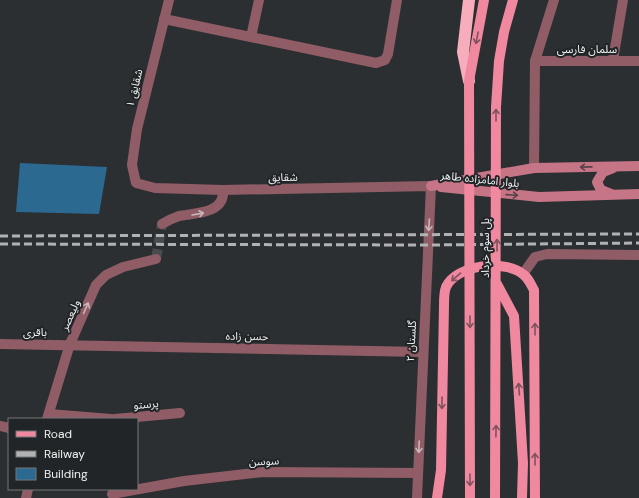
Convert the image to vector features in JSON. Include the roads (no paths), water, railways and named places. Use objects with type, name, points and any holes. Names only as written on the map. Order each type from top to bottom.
[{"type":"highway","points":[[469,0],[463,52],[469,81]]},
{"type":"main road","name":"پل سوم خرداد","points":[[470,498],[469,81],[484,0]]},
{"type":"main road","name":"پل سوم خرداد","points":[[495,498],[497,100],[499,61],[504,32],[514,0]]},
{"type":"main road","points":[[612,195],[601,190],[597,182],[603,172],[618,166]]},
{"type":"main road","name":"بلوار امامزاده طاهر","points":[[431,186],[534,168],[639,166]]},
{"type":"main road","name":"بلوار امامزاده طاهر","points":[[431,186],[539,197],[639,194]]},
{"type":"main road","points":[[437,498],[441,470],[444,305],[446,288],[453,278],[464,271],[485,266],[509,267],[523,274],[534,290],[535,498]]},
{"type":"main road","points":[[497,284],[514,316],[523,463],[522,498]]},
{"type":"street","name":"۱ شقایق","points":[[136,183],[132,165],[133,150],[169,0]]},
{"type":"street","points":[[251,37],[259,0]]},
{"type":"street","points":[[164,19],[376,63],[385,60],[388,54],[398,0]]},
{"type":"street","points":[[534,168],[535,61],[554,0]]},
{"type":"street","points":[[613,60],[623,0]]},
{"type":"street","name":"سلمان فارسی","points":[[535,61],[639,61]]},
{"type":"street","name":"شقایق","points":[[136,183],[155,188],[223,190],[431,186]]},
{"type":"street","name":"گلستان ۲","points":[[417,498],[422,352],[431,186]]},
{"type":"street","points":[[162,224],[178,216],[205,212],[218,205],[223,197],[223,190]]},
{"type":"street","points":[[523,274],[535,257],[546,254],[639,255]]},
{"type":"street","name":"ولیعصر","points":[[48,417],[70,344],[96,286],[106,275],[123,267],[156,259]]},
{"type":"street","name":"باقری","points":[[0,344],[70,344]]},
{"type":"street","name":"حسن زاده","points":[[70,344],[422,352]]},
{"type":"street","name":"پرستو","points":[[125,418],[180,413]]},
{"type":"street","points":[[48,417],[80,418]]},
{"type":"street","name":"سوسن","points":[[138,488],[263,472],[418,473]]},
{"type":"street","name":"سوسن","points":[[111,492],[124,490]]},
{"type":"tunnel","points":[[156,259],[162,224]]},
{"type":"railway","points":[[0,236],[639,234]]},
{"type":"railway","points":[[0,244],[428,245],[639,243]]}]
